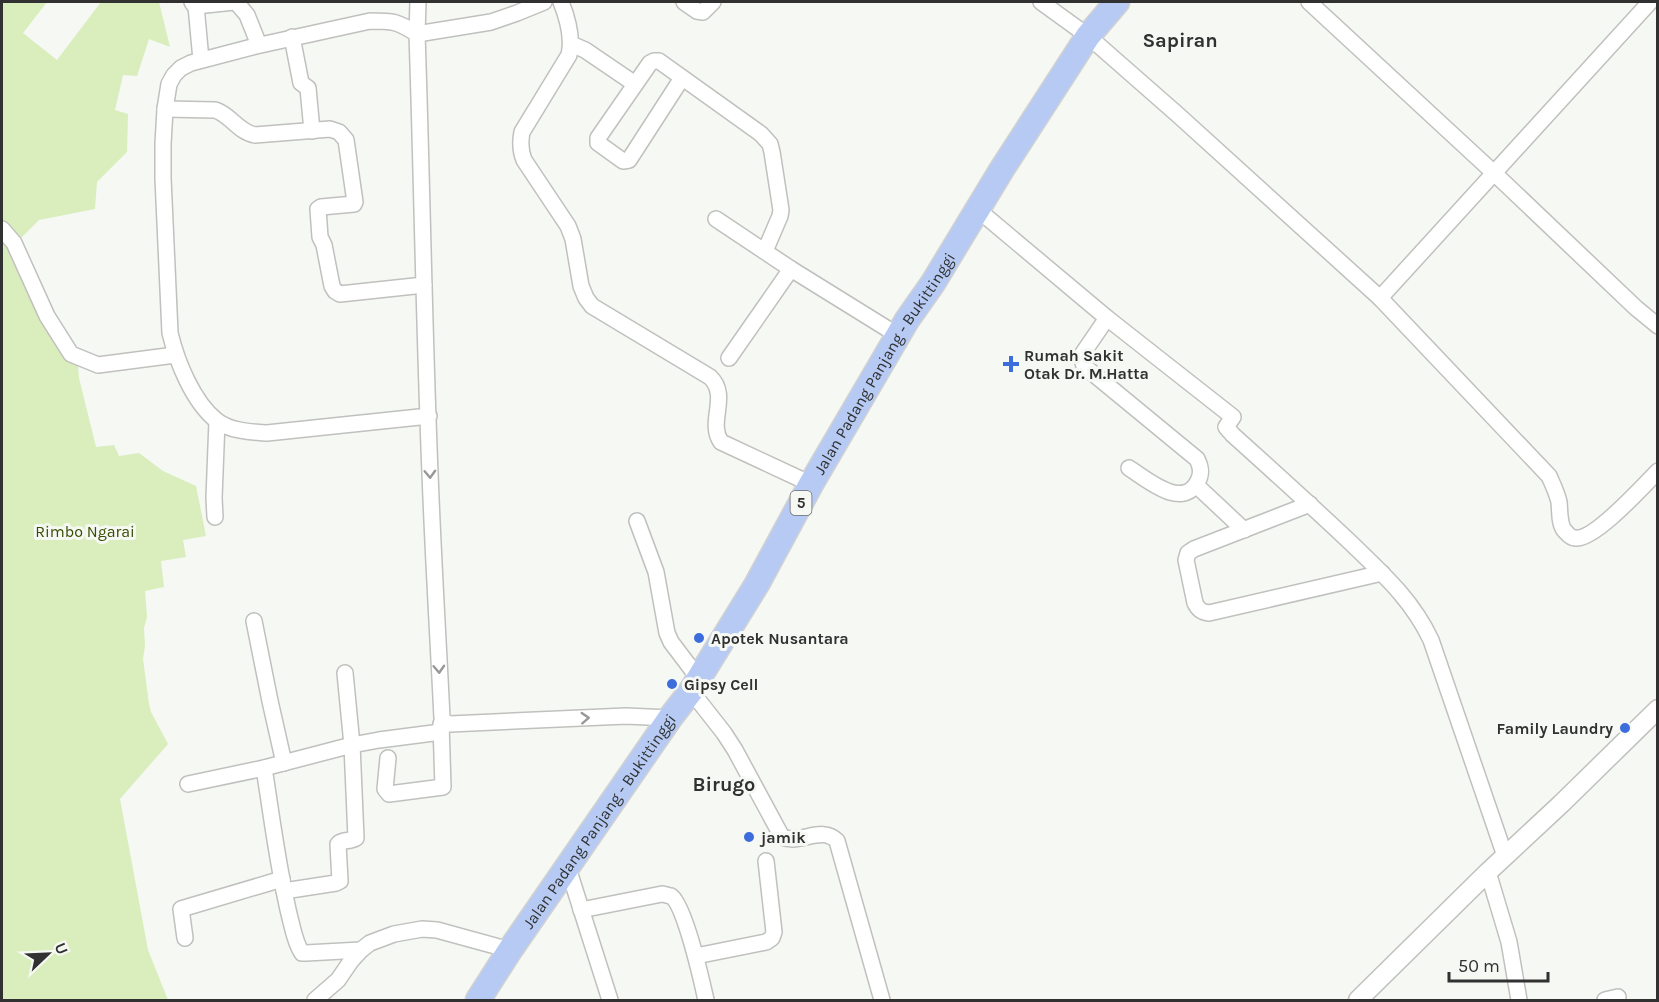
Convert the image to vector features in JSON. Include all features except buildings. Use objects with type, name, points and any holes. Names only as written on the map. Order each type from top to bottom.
[{"type":"highway","name":"Jalan Padang Panjang - Bukittinggi","points":[[478,1000],[510,950],[695,685],[757,584],[811,484],[977,209],[1088,36],[1118,2]]},
{"type":"street","points":[[201,60],[194,4],[235,2],[247,15],[259,45]]},
{"type":"street","points":[[388,758],[385,789],[388,794],[443,787],[424,285],[418,2]]},
{"type":"street","points":[[429,416],[267,433],[244,431],[226,426],[217,421],[202,405],[184,376],[175,355],[170,333],[163,178],[165,109],[169,84],[181,68],[201,60],[292,37],[370,21],[401,23],[417,34],[491,22],[544,2]]},
{"type":"street","points":[[561,2],[571,44],[568,55],[522,132],[520,141],[524,160],[568,226],[573,239],[581,286],[586,298],[592,306],[716,383],[720,398],[716,431],[721,442],[811,484]]},
{"type":"street","points":[[684,2],[697,11],[703,12],[713,2]]},
{"type":"street","points":[[1041,2],[1088,36],[1380,298],[1549,476],[1557,495],[1562,528],[1570,536],[1581,538],[1588,535],[1613,516],[1658,471]]},
{"type":"street","points":[[1309,2],[1658,326]]},
{"type":"street","points":[[1380,298],[1650,2]]},
{"type":"street","points":[[292,37],[302,83],[308,88],[312,131]]},
{"type":"street","points":[[571,44],[585,50],[635,84]]},
{"type":"street","points":[[682,78],[629,160],[623,160],[600,146],[598,138],[635,84],[650,63],[659,62],[682,78],[761,134],[770,144],[781,210],[765,251]]},
{"type":"street","points":[[165,109],[221,112],[247,134],[330,129],[339,132],[346,140],[356,202],[318,209],[320,237],[324,245],[332,286],[340,294],[424,285]]},
{"type":"street","points":[[977,209],[1107,318],[1233,417],[1226,427],[1233,435],[1310,504],[1408,601],[1423,622],[1431,640],[1505,856]]},
{"type":"street","points":[[716,219],[790,269],[899,336]]},
{"type":"street","points":[[2,229],[14,243],[47,316],[71,354],[98,365],[175,355]]},
{"type":"street","points":[[729,358],[790,269]]},
{"type":"street","points":[[1107,318],[1083,353],[1084,366],[1197,459],[1201,466],[1201,475],[1196,485],[1186,492],[1177,494],[1168,493],[1129,468]]},
{"type":"street","points":[[215,517],[217,421]]},
{"type":"street","points":[[1196,485],[1244,530]]},
{"type":"street","points":[[1310,504],[1188,553],[1186,560],[1198,608],[1209,613],[1382,573]]},
{"type":"street","points":[[637,521],[656,572],[667,633],[671,642],[735,750],[782,837],[791,839],[825,834],[831,835],[837,841],[882,1000]]},
{"type":"street","points":[[254,621],[284,763]]},
{"type":"street","points":[[185,938],[183,908],[283,885],[340,881],[338,844],[341,841],[351,841],[356,838],[352,745],[345,673]]},
{"type":"street","points":[[1358,1000],[1658,709]]},
{"type":"street","points":[[188,784],[264,768],[441,725],[445,722],[450,724],[626,716],[670,718]]},
{"type":"street","points":[[264,768],[283,885],[296,940],[302,952],[361,950]]},
{"type":"street","points":[[696,956],[772,939],[774,932],[766,861]]},
{"type":"street","points":[[568,868],[610,1000]]},
{"type":"street","points":[[1488,872],[1509,942],[1519,1000]]},
{"type":"street","points":[[581,910],[662,894],[671,896],[677,903],[696,956],[706,1000]]},
{"type":"street","points":[[315,1000],[338,980],[361,950],[370,943],[383,938],[423,929],[437,930],[510,950]]},
{"type":"green space","name":"Rimbo Ngarai","points":[[2,2],[47,2],[23,33],[57,60],[101,2],[159,2],[170,47],[149,39],[137,76],[123,75],[115,110],[128,114],[127,152],[97,182],[95,209],[39,220],[17,242],[65,358],[78,366],[96,447],[114,445],[119,456],[139,453],[163,471],[196,486],[206,536],[183,540],[186,557],[161,561],[164,587],[145,591],[147,617],[144,628],[143,659],[149,704],[168,744],[120,799],[148,950],[168,1000],[2,1000]]},
{"type":"place","name":"Rumah Sakit Otak Dr. M.Hatta","points":[[1011,364]]},
{"type":"place","name":"Apotek Nusantara","points":[[699,638]]},
{"type":"place","name":"Gipsy Cell","points":[[672,684]]},
{"type":"place","name":"Family Laundry","points":[[1625,728]]},
{"type":"place","name":"jamik","points":[[749,837]]},
{"type":"district","name":"Sapiran","points":[[1180,40]]},
{"type":"district","name":"Birugo","points":[[724,784]]}]
